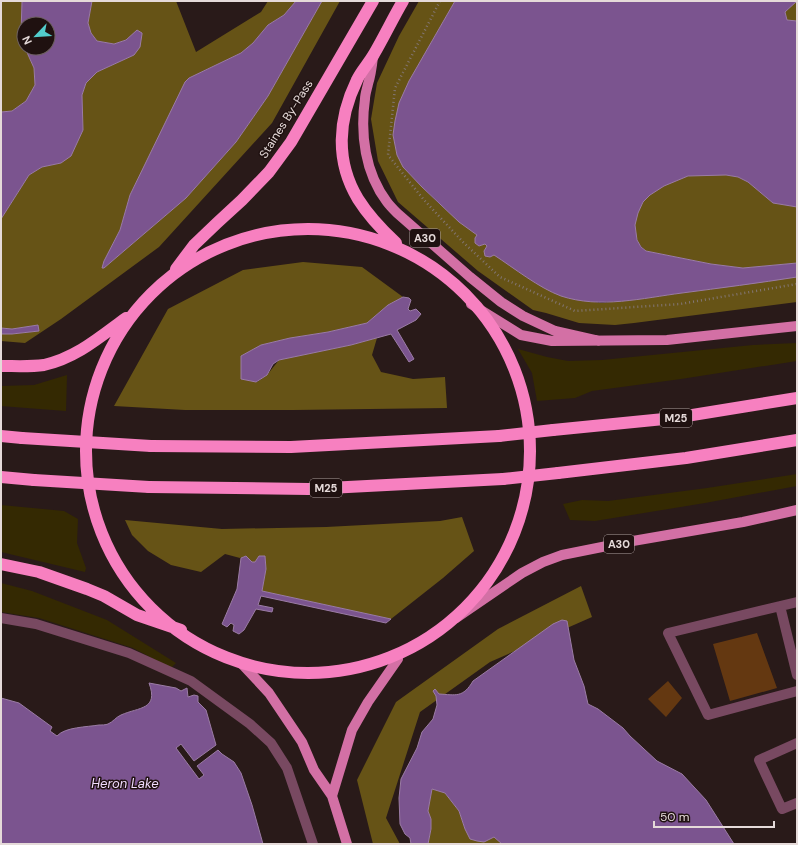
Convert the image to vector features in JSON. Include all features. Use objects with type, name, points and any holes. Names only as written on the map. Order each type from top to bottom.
[{"type":"highway","name":"Staines By-Pass","points":[[173,273],[194,245],[242,200],[269,172],[309,112],[373,1]]},
{"type":"highway","name":"A30","points":[[404,1],[373,55],[357,78],[346,104],[343,120],[342,157],[345,171],[358,200],[382,230],[406,252]]},
{"type":"highway","points":[[297,222],[324,223],[352,229],[374,236],[406,252],[452,287],[471,304],[495,336],[515,369],[527,403],[531,455],[530,477],[523,505],[510,541],[488,576],[456,618],[398,659],[355,676],[317,681],[272,675],[242,664],[217,651],[189,633],[137,588],[113,556],[105,542],[95,516],[88,399],[92,380],[100,361],[116,337],[173,273],[228,242],[261,228],[297,222]]},
{"type":"highway","points":[[1,366],[43,365],[59,361],[88,346],[143,306]]},
{"type":"highway","name":"M25","points":[[1,436],[150,446],[291,447],[499,436],[674,418],[797,398]]},
{"type":"highway","name":"M25","points":[[1,477],[149,487],[309,489],[503,479],[558,474],[686,458],[797,440]]},
{"type":"highway","points":[[1,564],[39,572],[88,589],[104,596],[137,615],[189,633]]},
{"type":"main road","name":"A30","points":[[373,55],[369,83],[364,102],[364,136],[366,156],[379,189],[386,201],[403,218],[470,277],[501,302],[523,316],[555,331],[599,341]]},
{"type":"main road","name":"A30","points":[[471,304],[521,335],[552,341],[667,340],[797,326]]},
{"type":"main road","name":"A30","points":[[456,618],[522,573],[543,562],[562,555],[743,522],[797,510]]},
{"type":"main road","points":[[332,796],[352,730],[368,702],[398,659]]},
{"type":"main road","points":[[242,664],[269,693],[302,742],[314,770],[332,796],[347,844]]},
{"type":"lane","points":[[797,602],[668,633],[708,715],[797,691]]},
{"type":"lane","points":[[780,606],[797,675]]},
{"type":"lane","points":[[1,618],[36,624],[129,653],[191,681],[250,724],[271,743],[287,768],[313,844]]},
{"type":"lane","points":[[797,743],[759,760],[782,809],[797,803]]},
{"type":"path","points":[[440,1],[395,88],[388,155],[424,200],[462,241],[500,277],[575,311],[680,304],[797,284]]},
{"type":"shaded area","points":[[1,1],[22,1],[22,16],[16,16],[16,56],[29,56],[34,68],[35,85],[26,101],[12,111],[1,112]]},
{"type":"shaded area","points":[[92,1],[176,1],[196,52],[261,12],[268,1],[296,1],[284,15],[268,25],[253,43],[241,53],[189,78],[130,195],[120,230],[104,261],[104,268],[186,198],[236,142],[268,96],[322,1],[340,1],[272,123],[159,247],[61,319],[25,343],[1,341],[1,334],[39,331],[38,325],[12,329],[1,328],[1,219],[29,175],[42,167],[61,163],[83,130],[82,95],[86,83],[97,72],[134,55],[126,40],[114,44],[97,41],[91,33],[88,23]]},
{"type":"shaded area","points":[[419,1],[455,1],[409,82],[403,167],[438,203],[477,235],[479,246],[485,244],[494,254],[543,287],[579,300],[602,303],[797,277],[797,302],[615,325],[579,323],[533,310],[478,271],[398,202],[378,161],[371,119],[377,83],[399,36]]},
{"type":"shaded area","points":[[797,1],[797,21],[787,20],[785,12]]},
{"type":"shaded area","points":[[726,175],[738,177],[748,182],[773,203],[797,207],[797,263],[744,268],[711,264],[646,251],[641,246],[636,234],[635,218],[641,204],[647,198],[667,184],[689,176]]},
{"type":"shaded area","points":[[303,262],[362,267],[403,297],[388,305],[367,323],[261,345],[241,356],[257,382],[267,375],[279,360],[377,338],[372,355],[381,372],[413,379],[445,377],[447,408],[185,410],[114,406],[168,309],[243,270]]},
{"type":"shaded area","points":[[797,343],[797,361],[592,391],[575,398],[537,401],[532,373],[518,349],[568,361],[602,360],[753,345]]},
{"type":"shaded area","points":[[67,375],[66,411],[1,406],[1,386],[34,385]]},
{"type":"shaded area","points":[[797,474],[797,486],[595,521],[570,520],[563,504],[582,500],[608,501]]},
{"type":"shaded area","points":[[1,505],[64,511],[78,519],[77,543],[86,568],[85,572],[1,552]]},
{"type":"shaded area","points":[[462,517],[474,551],[443,578],[391,619],[262,591],[266,569],[265,556],[255,562],[252,562],[246,556],[240,558],[225,554],[201,572],[171,565],[148,551],[132,535],[125,520],[222,529],[326,527],[440,521]]},
{"type":"shaded area","points":[[1,583],[32,591],[107,620],[176,663],[171,668],[133,648],[39,618],[1,612]]},
{"type":"shaded area","points":[[581,586],[592,617],[490,662],[420,712],[386,818],[400,844],[373,844],[357,780],[396,702],[498,629]]},
{"type":"shaded area","points":[[432,789],[445,793],[459,811],[465,829],[484,842],[494,837],[502,844],[428,844],[431,820],[428,811]]},
{"type":"water","points":[[22,1],[92,1],[88,23],[91,33],[97,41],[114,44],[126,40],[137,30],[142,34],[140,47],[134,55],[97,72],[86,83],[82,95],[83,130],[71,156],[61,163],[42,167],[29,175],[1,219],[1,112],[12,111],[26,101],[35,85],[34,68],[29,56],[56,56],[56,16],[22,16]]},
{"type":"water","points":[[296,1],[322,1],[268,96],[236,142],[186,198],[104,268],[102,268],[120,230],[130,195],[185,82],[189,78],[241,53],[253,43],[268,25],[284,15]]},
{"type":"water","points":[[455,1],[797,1],[785,12],[787,20],[797,21],[797,207],[773,203],[748,182],[738,177],[726,175],[688,176],[664,186],[650,195],[643,202],[635,225],[637,240],[641,247],[646,251],[711,264],[743,268],[797,263],[797,277],[637,300],[591,302],[561,296],[535,283],[494,255],[490,257],[485,256],[484,251],[487,246],[485,244],[479,246],[475,243],[475,238],[477,235],[459,222],[403,167],[397,155],[393,135],[399,103],[409,81]]},
{"type":"water","points":[[403,297],[411,300],[408,309],[410,311],[416,309],[421,314],[416,320],[397,330],[414,359],[409,362],[391,334],[351,345],[279,360],[273,364],[267,375],[256,382],[241,379],[241,356],[261,345],[367,323],[388,305]]},
{"type":"water","points":[[38,325],[39,331],[1,334],[1,328],[12,329]]},
{"type":"water","points":[[246,556],[252,562],[255,562],[259,556],[265,556],[266,569],[262,591],[391,619],[386,623],[261,596],[258,605],[273,608],[272,612],[256,609],[244,630],[239,634],[233,631],[234,625],[231,623],[227,627],[222,624],[237,589],[241,558]]},
{"type":"water","points":[[562,620],[567,621],[574,660],[584,686],[588,704],[598,709],[623,728],[657,761],[682,774],[706,800],[734,844],[502,844],[494,837],[484,842],[477,841],[470,839],[459,811],[445,793],[432,789],[428,811],[431,819],[431,829],[428,844],[411,844],[410,838],[405,834],[400,824],[399,798],[401,779],[417,748],[422,732],[433,719],[437,705],[436,696],[433,691],[435,689],[439,694],[450,695],[462,693],[473,681],[553,624]]},
{"type":"water","name":"Heron Lake","points":[[149,683],[176,688],[181,691],[187,688],[188,697],[194,695],[198,696],[198,702],[206,710],[216,745],[194,761],[181,744],[176,748],[199,779],[204,775],[197,766],[218,750],[234,762],[241,773],[263,844],[1,844],[1,698],[19,703],[52,727],[50,731],[57,736],[71,729],[107,724],[121,715],[146,706],[151,698]]},
{"type":"building","points":[[757,633],[777,688],[730,701],[713,644]]},
{"type":"building","points":[[668,681],[682,698],[666,717],[648,699]]}]
